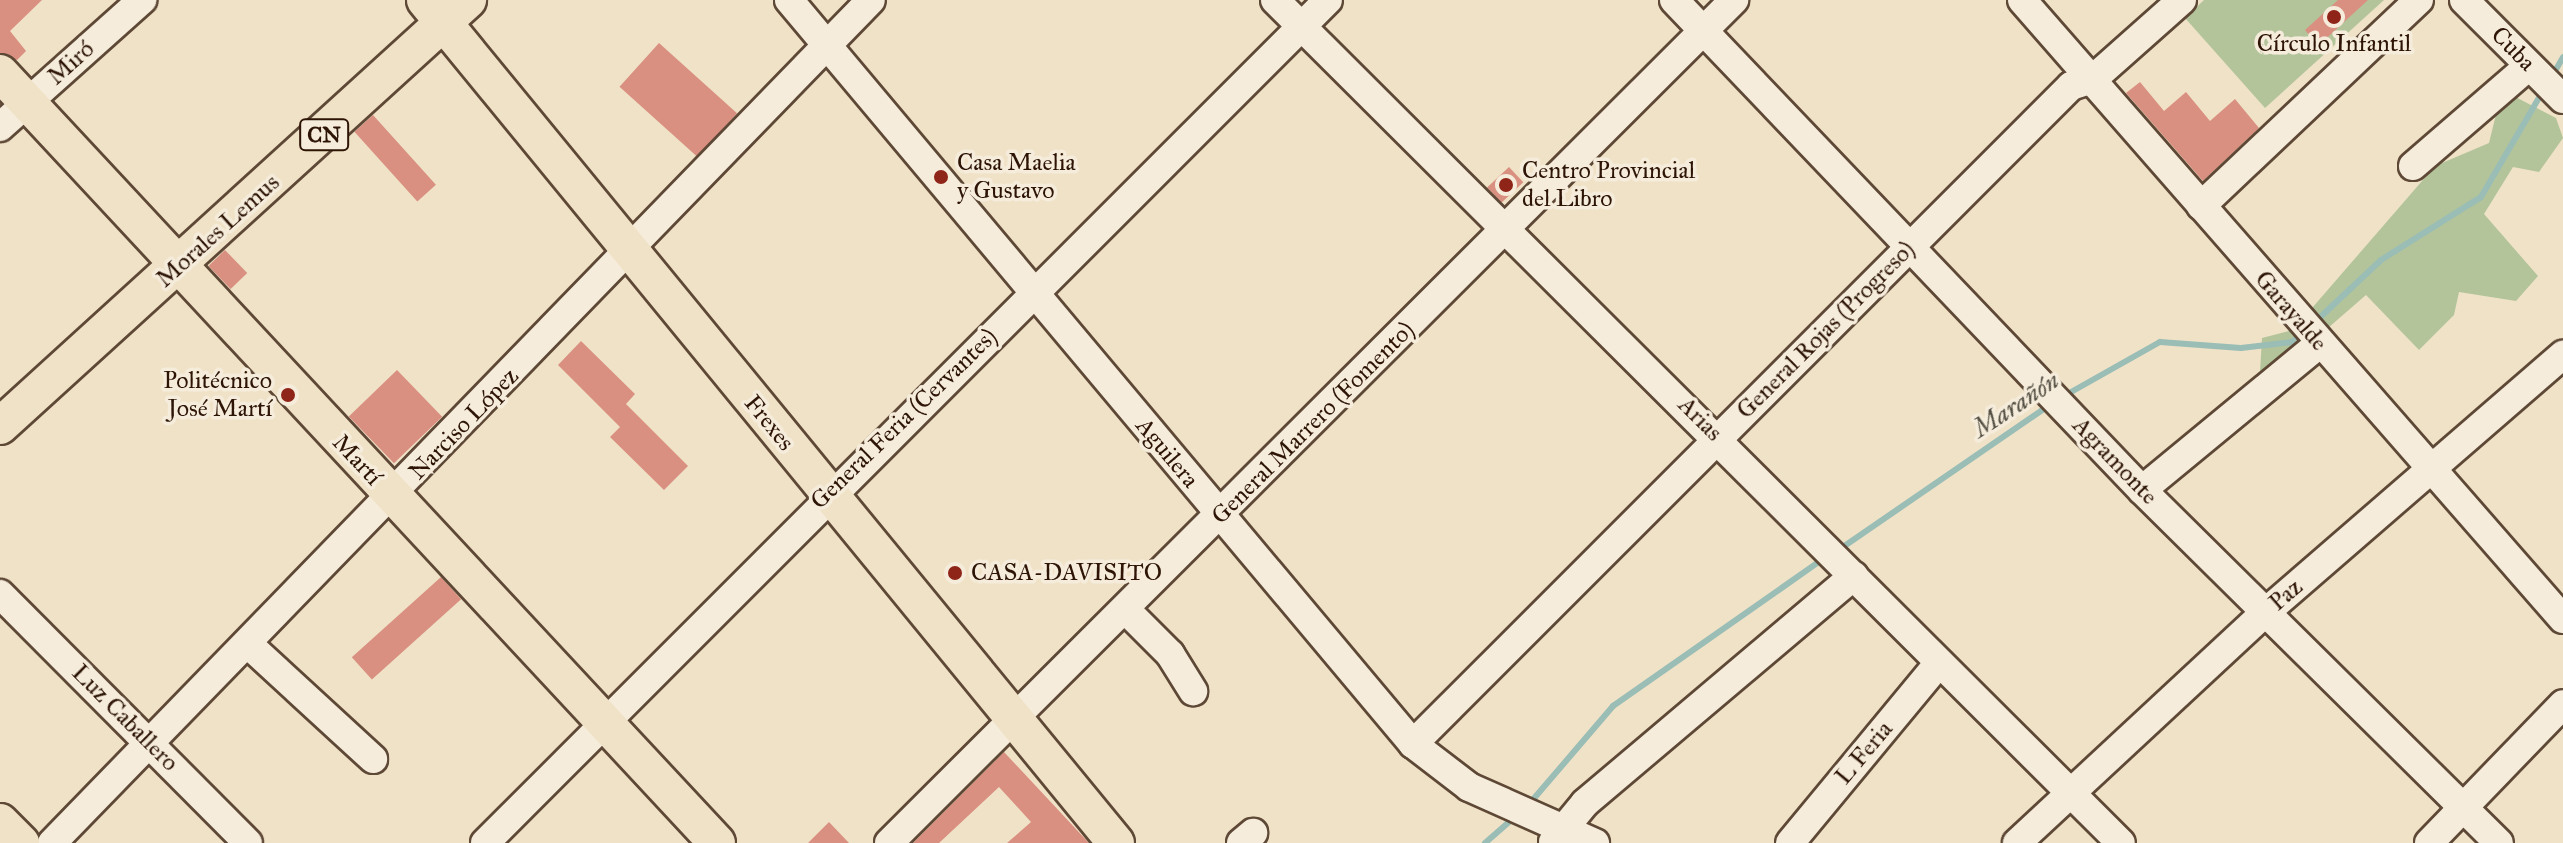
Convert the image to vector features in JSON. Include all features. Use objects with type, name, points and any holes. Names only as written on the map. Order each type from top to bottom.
[{"type":"main road","name":"Frexes","points":[[446,8],[629,252],[1116,843]]},
{"type":"main road","name":"Morales Lemus","points":[[0,426],[177,268],[446,8]]},
{"type":"main road","name":"Martí","points":[[0,73],[13,115],[177,268],[717,843]]},
{"type":"main road","points":[[0,822],[21,843]]},
{"type":"street","name":"Miró","points":[[13,115],[142,0]]},
{"type":"street","name":"Aguilera","points":[[789,0],[1032,294],[1413,744],[1469,787],[1508,804],[1553,831],[1595,843]]},
{"type":"street","name":"Narciso López","points":[[52,843],[393,498],[871,0]]},
{"type":"street","name":"Arias","points":[[1275,0],[1719,438],[1938,664],[2121,843]]},
{"type":"street","name":"General Feria (Cervantes)","points":[[485,843],[827,494],[1328,0]]},
{"type":"street","name":"Agramonte","points":[[1674,0],[2142,490],[2499,843]]},
{"type":"street","name":"General Marrero (Fomento)","points":[[889,843],[1012,718],[1509,230],[1734,0]]},
{"type":"street","name":"Garayalde","points":[[2022,0],[2429,473],[2563,619]]},
{"type":"street","name":"General Rojas (Progreso)","points":[[1413,744],[2071,86],[2093,79],[2182,0]]},
{"type":"street","points":[[2201,206],[2419,0]]},
{"type":"street","name":"Cuba","points":[[2464,0],[2562,98]]},
{"type":"street","points":[[2413,166],[2534,70]]},
{"type":"street","points":[[2142,490],[2319,344]]},
{"type":"street","name":"Paz","points":[[2017,843],[2266,612],[2563,355]]},
{"type":"street","points":[[1553,831],[1850,572]]},
{"type":"street","name":"Luz Caballero","points":[[0,594],[248,843]]},
{"type":"street","points":[[1125,609],[1170,654],[1193,691]]},
{"type":"street","points":[[248,644],[373,759]]},
{"type":"street","name":"L Feria","points":[[1790,843],[1938,664]]},
{"type":"street","points":[[2429,843],[2563,704]]},
{"type":"green space","points":[[2204,0],[2384,0],[2265,108],[2185,18]]},
{"type":"green space","points":[[2502,90],[2556,118],[2563,138],[2539,172],[2513,167],[2484,214],[2538,276],[2516,301],[2459,292],[2454,315],[2419,350],[2366,295],[2291,360],[2260,372],[2262,338],[2293,330],[2435,166],[2489,143]]},
{"type":"building","points":[[0,0],[42,0],[10,31],[26,51],[17,60],[0,53]]},
{"type":"building","name":"Círculo Infantil","points":[[2338,0],[2368,0],[2318,46],[2305,30]]},
{"type":"building","points":[[659,43],[737,113],[698,157],[620,87]]},
{"type":"building","points":[[2140,82],[2164,111],[2186,92],[2210,121],[2235,99],[2259,128],[2203,181],[2126,93]]},
{"type":"building","points":[[373,115],[436,185],[417,202],[354,132]]},
{"type":"building","name":"Centro Provincial del Libro","points":[[1509,167],[1523,182],[1501,203],[1487,187]]},
{"type":"building","points":[[225,250],[247,273],[231,289],[208,266]]},
{"type":"building","points":[[581,341],[635,394],[626,404],[688,466],[664,490],[610,437],[620,427],[558,365]]},
{"type":"building","points":[[397,370],[442,417],[394,463],[349,417]]},
{"type":"building","points":[[441,577],[461,599],[372,680],[352,657]]},
{"type":"building","points":[[1004,752],[1089,843],[1007,843],[1031,822],[999,787],[939,843],[913,843]]},
{"type":"building","points":[[829,822],[849,843],[808,843]]},
{"type":"waterway","name":"Marañón","points":[[2551,78],[2563,57]]},
{"type":"waterway","name":"Marañón","points":[[2314,323],[2381,260],[2481,197],[2543,91]]},
{"type":"waterway","name":"Marañón","points":[[2064,396],[2160,342],[2241,348],[2292,342],[2303,333]]},
{"type":"waterway","name":"Marañón","points":[[1840,549],[2051,404]]},
{"type":"waterway","name":"Marañón","points":[[1530,803],[1613,706],[1823,559]]},
{"type":"waterway","name":"Marañón","points":[[1485,843],[1516,816]]},
{"type":"place","name":"Círculo Infantil","points":[[2334,17]]},
{"type":"place","name":"Casa Maelia y Gustavo","points":[[941,177]]},
{"type":"place","name":"Centro Provincial del Libro","points":[[1506,185]]},
{"type":"place","name":"Politécnico José Martí","points":[[288,395]]},
{"type":"place","name":"CASA-DAVISITO","points":[[955,573]]}]
